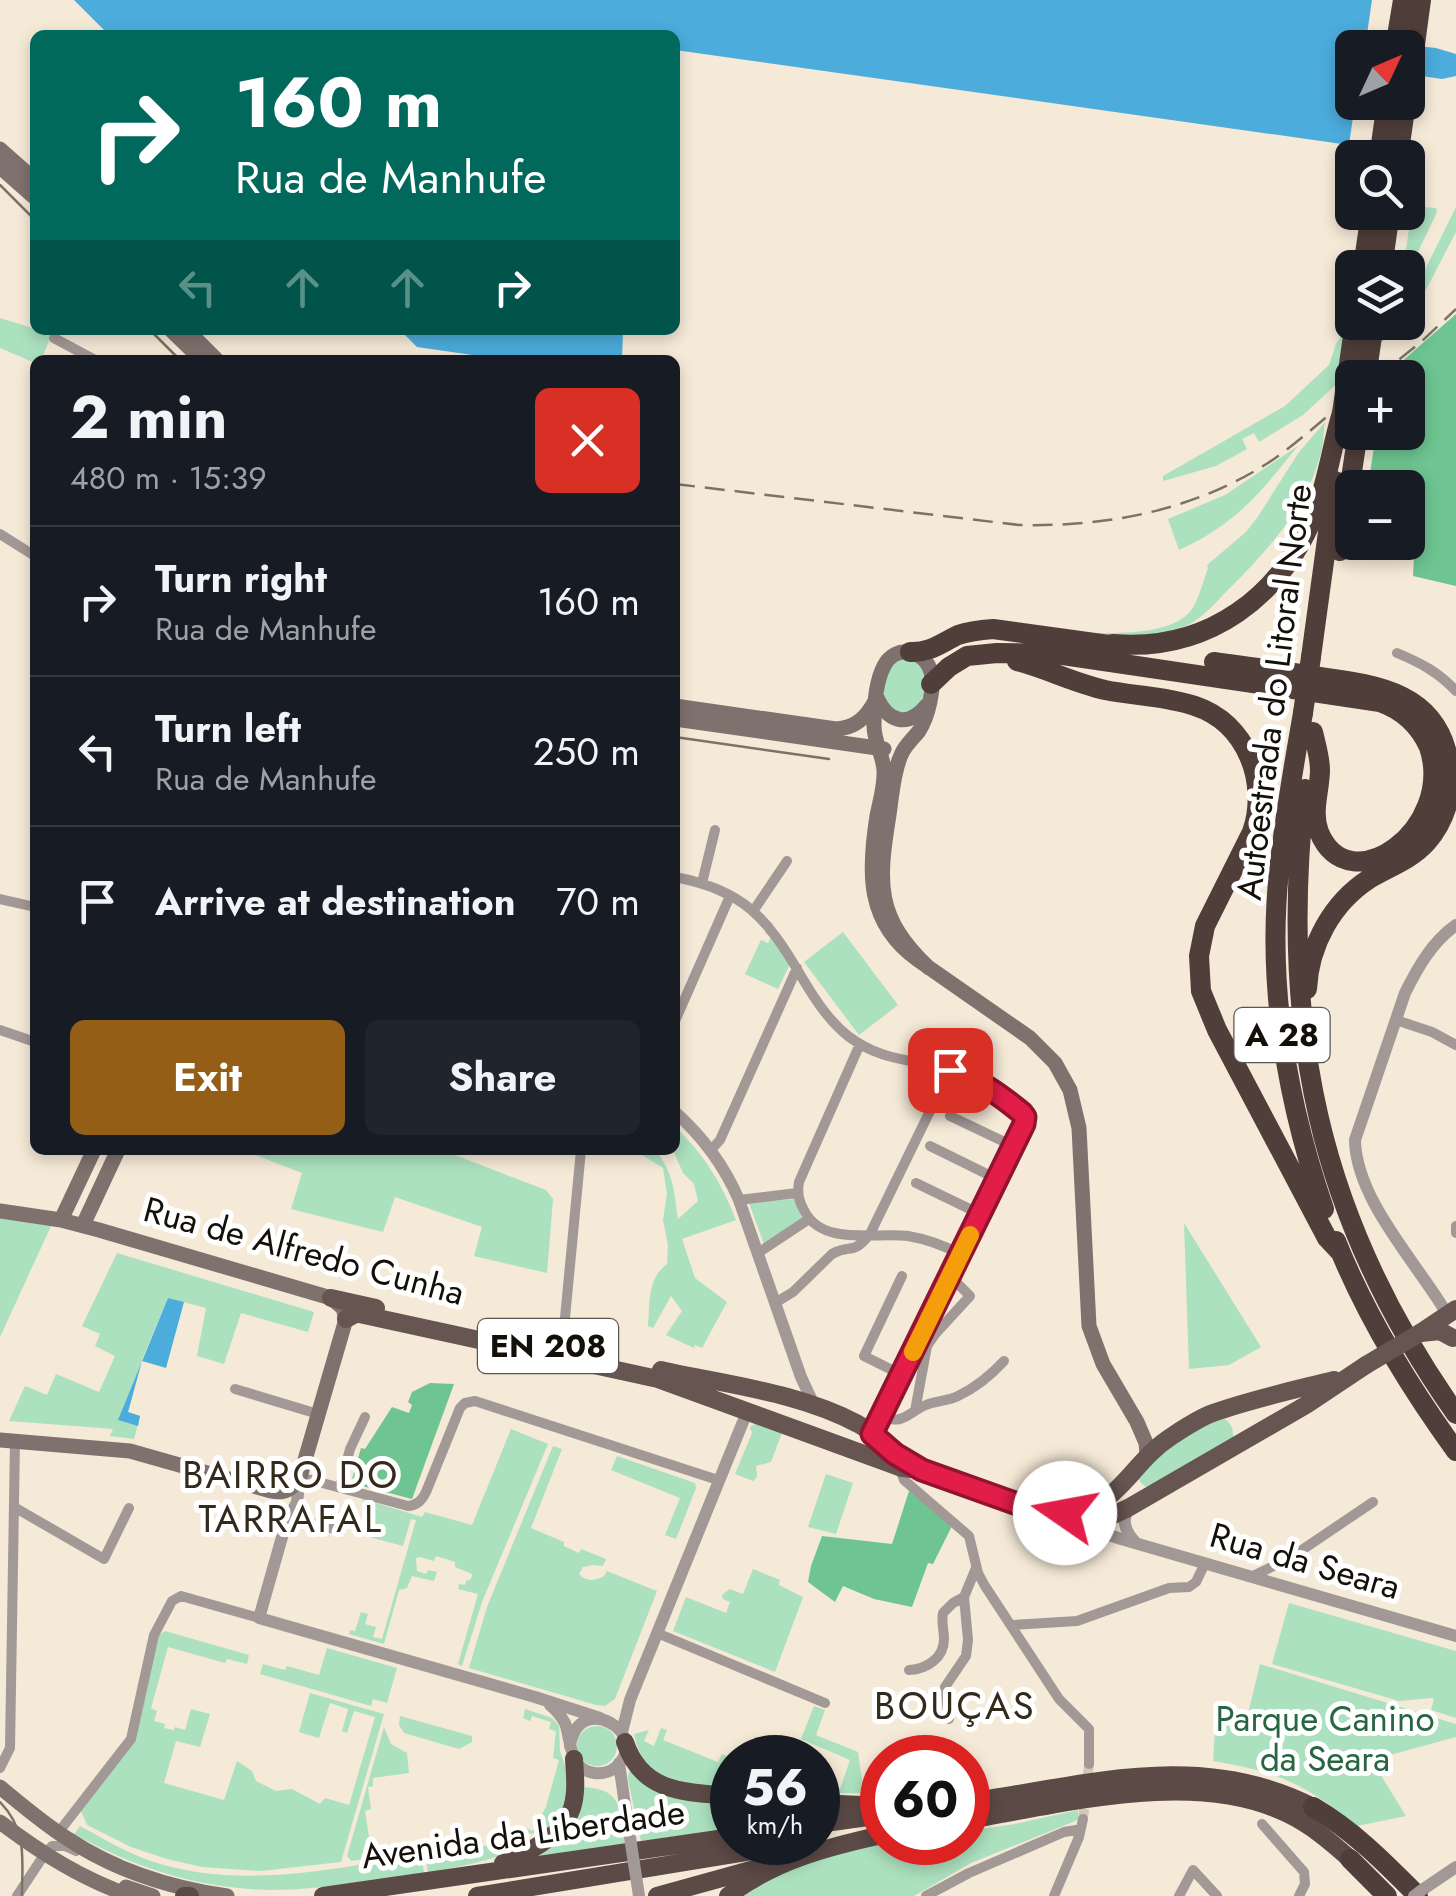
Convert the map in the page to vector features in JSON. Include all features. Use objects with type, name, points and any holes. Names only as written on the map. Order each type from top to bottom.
[{"type":"highway","points":[[1398,30],[1403,0]]},
{"type":"highway","points":[[1416,30],[1420,0]]},
{"type":"highway","points":[[1109,646],[1152,645],[1186,638],[1222,622],[1264,592],[1291,558],[1314,516],[1335,441]]},
{"type":"highway","name":"Autoestrada do Litoral Norte","points":[[1338,450],[1297,872],[1301,1018],[1320,1129],[1350,1223],[1401,1329],[1456,1414]]},
{"type":"highway","name":"Autoestrada do Litoral Norte","points":[[1317,659],[1355,450]]},
{"type":"highway","points":[[910,652],[925,652],[962,634],[992,630],[1382,687],[1416,705],[1438,731],[1447,753],[1449,799],[1434,832],[1418,850],[1354,891],[1334,914],[1315,948],[1308,980],[1309,1012],[1301,1018]]},
{"type":"highway","points":[[930,693],[948,667],[967,656],[997,652],[1086,657],[1371,699],[1412,720],[1431,752],[1436,778],[1431,809],[1398,848],[1374,860],[1356,861],[1339,855],[1325,842],[1317,824],[1320,769],[1311,719]]},
{"type":"highway","points":[[997,652],[1007,659],[1094,687],[1200,707],[1227,726],[1248,754],[1258,787],[1256,816],[1202,935],[1202,991],[1216,1030],[1327,1238],[1341,1253]]},
{"type":"highway","name":"Autoestrada do Litoral Norte","points":[[1311,719],[1279,872],[1278,991],[1297,1120],[1341,1253],[1387,1346],[1456,1450]]},
{"type":"highway","points":[[623,1737],[633,1761],[651,1778],[683,1792],[710,1794]]},
{"type":"highway","points":[[446,1879],[508,1861],[556,1830],[573,1806],[572,1752]]},
{"type":"highway","points":[[990,1799],[1117,1778],[1179,1774],[1252,1783],[1269,1787],[1338,1821],[1421,1894]]},
{"type":"highway","points":[[990,1816],[1130,1794],[1206,1792],[1236,1796],[1284,1812],[1314,1828],[1384,1896]]},
{"type":"highway","name":"Avenida da Liberdade","points":[[324,1896],[710,1839]]},
{"type":"highway","name":"Avenida da Liberdade","points":[[476,1896],[710,1862]]},
{"type":"highway","points":[[657,1896],[753,1865]]},
{"type":"highway","points":[[728,1896],[776,1865]]},
{"type":"main road","points":[[0,150],[30,176]]},
{"type":"main road","points":[[0,166],[30,193]]},
{"type":"main road","points":[[176,335],[197,355]]},
{"type":"main road","points":[[192,335],[212,355]]},
{"type":"main road","points":[[930,968],[893,924],[882,883],[896,771],[903,750],[922,724],[930,693],[931,672],[920,656],[910,652],[898,653],[886,662],[877,698],[874,731],[884,772],[871,863],[874,893],[894,937],[912,956],[1030,1038],[1055,1064],[1070,1090],[1079,1128],[1090,1326],[1103,1364],[1146,1443],[1146,1455]]},
{"type":"main road","points":[[877,698],[888,714],[903,720],[924,709],[930,693]]},
{"type":"main road","points":[[680,707],[842,729],[863,718],[877,698]]},
{"type":"main road","points":[[680,720],[860,746],[880,755],[910,740]]},
{"type":"main road","points":[[61,1220],[92,1155]]},
{"type":"main road","points":[[82,1226],[116,1155]]},
{"type":"main road","name":"Rua de Alfredo Cunha","points":[[0,1210],[61,1220],[330,1298],[789,1396],[858,1424],[912,1469]]},
{"type":"main road","points":[[8,1441],[147,1454],[271,1490],[287,1491],[300,1477],[346,1319],[342,1308],[330,1298]]},
{"type":"main road","name":"Rua de Alfredo Cunha","points":[[346,1319],[364,1315],[658,1379],[912,1469]]},
{"type":"main road","points":[[912,1469],[1078,1524],[1106,1518],[1306,1405],[1420,1333],[1440,1330],[1453,1319]]},
{"type":"main road","points":[[1040,1512],[1080,1512],[1096,1507],[1110,1497],[1146,1455],[1212,1413],[1347,1376]]},
{"type":"main road","points":[[746,1412],[752,1400],[767,1392]]},
{"type":"main road","points":[[1222,1411],[1238,1423],[1235,1446]]},
{"type":"main road","points":[[1136,1422],[1152,1434],[1171,1436]]},
{"type":"main road","points":[[847,1447],[861,1446],[872,1434]]},
{"type":"main road","points":[[1132,1472],[1141,1491],[1152,1494]]},
{"type":"main road","points":[[1106,1518],[1110,1497]]},
{"type":"main road","points":[[0,1787],[58,1833],[142,1877],[158,1892]]},
{"type":"main road","points":[[0,1822],[78,1874],[132,1896]]},
{"type":"main road","points":[[78,1874],[158,1892],[227,1896]]},
{"type":"street","points":[[54,338],[85,355]]},
{"type":"street","points":[[0,534],[30,553]]},
{"type":"street","points":[[1397,653],[1426,665],[1456,691]]},
{"type":"street","points":[[702,883],[715,830]]},
{"type":"street","points":[[754,910],[787,860]]},
{"type":"street","points":[[680,878],[702,883],[754,910],[774,931],[824,1011],[860,1044],[894,1059],[969,1077],[993,1090],[1025,1117],[872,1434]]},
{"type":"street","points":[[680,1010],[730,896]]},
{"type":"street","points":[[0,900],[30,907]]},
{"type":"street","points":[[1453,1319],[1396,1239],[1363,1180],[1356,1159],[1356,1140],[1415,973],[1435,944],[1455,925]]},
{"type":"street","points":[[711,1150],[720,1140],[797,968]]},
{"type":"street","points":[[1396,1020],[1456,1045]]},
{"type":"street","points":[[0,1030],[30,1040]]},
{"type":"street","points":[[860,1044],[799,1182],[797,1193],[809,1219],[840,1235],[924,1239],[960,1254]]},
{"type":"street","points":[[775,1303],[793,1292],[836,1251],[855,1250],[870,1234],[950,1070]]},
{"type":"street","points":[[680,1116],[728,1174],[814,1405]]},
{"type":"street","points":[[950,1116],[1013,1146]]},
{"type":"street","points":[[930,1146],[997,1179]]},
{"type":"street","points":[[562,1349],[581,1155]]},
{"type":"street","points":[[916,1183],[980,1214]]},
{"type":"street","points":[[740,1200],[797,1193]]},
{"type":"street","points":[[758,1253],[809,1219]]},
{"type":"street","points":[[902,1276],[864,1356],[902,1374]]},
{"type":"street","points":[[915,1410],[927,1346],[970,1296],[950,1276]]},
{"type":"street","points":[[1420,1333],[1435,1310],[1426,1283]]},
{"type":"street","points":[[881,1416],[895,1421],[926,1405],[959,1396],[994,1373],[1004,1361]]},
{"type":"street","points":[[789,1396],[801,1377]]},
{"type":"street","points":[[236,1389],[318,1414]]},
{"type":"street","points":[[259,1618],[297,1502],[300,1477],[408,1506],[422,1501],[456,1415],[465,1403],[475,1401],[718,1480]]},
{"type":"street","points":[[535,1697],[557,1711],[565,1724],[572,1752],[585,1770],[608,1772],[620,1763],[630,1700],[746,1412]]},
{"type":"street","points":[[340,1486],[350,1448],[365,1417]]},
{"type":"street","points":[[0,1768],[10,1748],[14,1507],[8,1441]]},
{"type":"street","points":[[912,1469],[901,1472],[904,1480],[969,1536],[985,1586],[1059,1698],[1086,1723],[1090,1735],[1089,1764]]},
{"type":"street","points":[[271,1490],[284,1504],[289,1520]]},
{"type":"street","points":[[1252,1576],[1290,1558],[1373,1502]]},
{"type":"street","points":[[14,1507],[104,1559],[129,1508]]},
{"type":"street","points":[[1128,1508],[1125,1525],[1136,1543]]},
{"type":"street","points":[[1106,1518],[1120,1540]]},
{"type":"street","points":[[289,1520],[340,1531]]},
{"type":"street","name":"Rua da Seara","points":[[1078,1524],[1120,1540],[1456,1636]]},
{"type":"street","points":[[949,1719],[946,1687],[966,1656],[964,1597],[976,1562]]},
{"type":"street","points":[[1012,1625],[1077,1621],[1170,1588],[1189,1587],[1196,1582],[1205,1563]]},
{"type":"street","points":[[58,1833],[130,1739],[154,1635],[172,1600],[181,1596],[535,1697],[612,1722],[623,1737]]},
{"type":"street","points":[[909,1670],[918,1670],[936,1659],[943,1646],[943,1613],[964,1597]]},
{"type":"street","points":[[657,1633],[825,1703]]},
{"type":"street","points":[[572,1752],[572,1737],[582,1723],[602,1719],[630,1700]]},
{"type":"street","points":[[620,1763],[639,1896]]},
{"type":"street","points":[[601,1773],[616,1787],[626,1805]]},
{"type":"street","points":[[1054,1896],[1079,1838],[1082,1819]]},
{"type":"street","points":[[1262,1824],[1304,1872],[1305,1884],[1298,1896]]},
{"type":"street","points":[[926,1896],[968,1873],[1064,1832],[1076,1830],[1079,1838]]},
{"type":"street","points":[[16,1896],[52,1846],[65,1846],[142,1877]]},
{"type":"street","points":[[1421,1894],[1456,1867]]},
{"type":"street","points":[[1179,1896],[1193,1870],[1217,1896]]},
{"type":"green space","points":[[1425,207],[1436,208],[1419,250],[1406,250],[1409,230],[1425,230]]},
{"type":"green space","points":[[1456,207],[1456,232],[1425,292],[1425,270]]},
{"type":"green space","points":[[1456,314],[1456,586],[1413,576],[1414,560],[1425,560],[1425,470],[1371,470],[1373,450],[1425,450],[1425,360],[1403,360]]},
{"type":"green space","points":[[0,318],[30,327],[30,335],[52,335],[43,355],[30,355],[30,361],[0,348]]},
{"type":"green space","points":[[1339,340],[1385,340],[1363,360],[1335,360],[1335,386],[1303,415],[1259,442],[1254,433],[1242,439],[1247,449],[1216,466],[1163,481],[1163,476],[1285,406],[1329,365]]},
{"type":"green space","points":[[1325,422],[1315,473],[1295,511],[1256,561],[1203,615],[1186,626],[1163,633],[1088,633],[1155,629],[1189,613],[1207,565],[1246,532],[1299,452]]},
{"type":"green space","points":[[1298,446],[1245,506],[1216,530],[1179,550],[1168,519],[1225,495]]},
{"type":"green space","points":[[905,656],[923,666],[924,697],[915,711],[896,714],[883,695],[885,681],[890,667]]},
{"type":"green space","points":[[767,929],[790,964],[778,989],[745,974],[761,940],[768,943],[771,937],[765,933]]},
{"type":"green space","points":[[843,932],[898,1005],[859,1035],[804,962]]},
{"type":"green space","points":[[680,1132],[711,1170],[736,1220],[682,1239],[695,1278],[727,1302],[702,1348],[666,1335],[682,1311],[671,1296],[653,1328],[648,1326],[653,1284],[667,1264],[663,1220],[667,1194],[663,1168],[642,1155],[659,1155],[666,1166],[678,1219],[698,1201],[694,1184],[683,1173],[675,1155],[680,1155]]},
{"type":"green space","points":[[255,1155],[455,1155],[546,1190],[553,1199],[547,1273],[474,1256],[482,1227],[395,1197],[383,1232],[291,1209],[302,1173]]},
{"type":"green space","points":[[794,1199],[802,1218],[764,1244],[749,1203]]},
{"type":"green space","points":[[0,1218],[51,1226],[0,1337]]},
{"type":"green space","points":[[1184,1223],[1261,1347],[1229,1365],[1189,1369]]},
{"type":"green space","points":[[117,1253],[314,1312],[308,1332],[241,1313],[224,1364],[197,1356],[206,1308],[168,1298],[142,1360],[128,1412],[140,1416],[134,1439],[110,1436],[113,1429],[9,1421],[25,1386],[47,1395],[56,1374],[99,1392],[115,1356],[95,1346],[100,1334],[82,1326]]},
{"type":"green space","points":[[430,1383],[454,1384],[412,1499],[351,1483],[361,1448],[365,1449],[392,1407],[409,1413],[412,1392]]},
{"type":"green space","points":[[1220,1417],[1231,1425],[1233,1438],[1153,1489],[1142,1484],[1138,1477],[1153,1455]]},
{"type":"green space","points":[[758,1422],[783,1430],[771,1462],[756,1466],[757,1477],[753,1481],[735,1474],[752,1433],[750,1427]]},
{"type":"green space","points":[[511,1429],[548,1444],[482,1602],[462,1666],[458,1664],[478,1594],[458,1589],[472,1574],[455,1567],[455,1562],[436,1556],[434,1561],[416,1558],[417,1571],[437,1572],[434,1581],[412,1576],[407,1588],[399,1590],[384,1644],[349,1634],[350,1630],[355,1631],[361,1612],[368,1614],[365,1624],[376,1627],[373,1637],[382,1639],[416,1520],[411,1519],[403,1546],[358,1534],[366,1506],[382,1510],[362,1503],[363,1499],[422,1517],[425,1512],[472,1525]]},
{"type":"green space","points":[[553,1446],[562,1449],[531,1528],[579,1553],[581,1549],[606,1559],[603,1566],[583,1567],[579,1574],[585,1578],[598,1579],[607,1571],[657,1591],[615,1699],[605,1706],[469,1668],[487,1607]]},
{"type":"green space","points":[[617,1456],[695,1483],[676,1539],[665,1535],[680,1498],[611,1470]]},
{"type":"green space","points":[[826,1474],[853,1483],[836,1534],[808,1527]]},
{"type":"green space","points":[[909,1491],[954,1522],[933,1564],[928,1563],[912,1607],[874,1599],[843,1586],[835,1602],[808,1582],[822,1536],[892,1544]]},
{"type":"green space","points":[[753,1569],[780,1580],[779,1585],[803,1597],[775,1672],[673,1631],[686,1597],[726,1613],[730,1602],[722,1595],[730,1589],[743,1594]]},
{"type":"green space","points":[[1289,1603],[1456,1651],[1456,1718],[1431,1710],[1431,1698],[1399,1701],[1272,1664]]},
{"type":"green space","points":[[165,1631],[249,1655],[247,1664],[227,1659],[225,1663],[168,1647],[151,1708],[157,1711],[154,1721],[165,1724],[164,1728],[185,1730],[191,1709],[210,1714],[200,1747],[176,1741],[164,1783],[224,1800],[237,1761],[252,1771],[256,1781],[276,1791],[292,1789],[320,1804],[325,1798],[349,1805],[375,1717],[354,1711],[347,1733],[342,1731],[348,1709],[330,1703],[319,1738],[299,1732],[310,1693],[384,1714],[341,1862],[261,1871],[202,1867],[131,1847],[87,1825],[81,1811],[133,1742],[157,1636]]},
{"type":"green space","points":[[327,1648],[397,1668],[387,1703],[373,1699],[371,1706],[260,1674],[263,1664],[319,1675]]},
{"type":"green space","name":"Parque Canino da Seara","points":[[1260,1664],[1456,1724],[1456,1737],[1379,1758],[1374,1764],[1406,1816],[1357,1826],[1290,1782],[1213,1761],[1216,1713],[1247,1718]]},
{"type":"green space","points":[[814,1706],[825,1710],[816,1735],[803,1735]]},
{"type":"green space","points":[[525,1709],[552,1718],[559,1726],[560,1751],[569,1777],[570,1790],[562,1814],[541,1833],[526,1834],[524,1827],[532,1831],[546,1807],[559,1760],[553,1758],[556,1731],[549,1729],[551,1722],[532,1716],[530,1721],[523,1718]]},
{"type":"green space","points":[[400,1716],[472,1736],[472,1742],[459,1749],[404,1733],[399,1725]]},
{"type":"green space","points":[[597,1726],[611,1732],[617,1746],[611,1760],[597,1766],[583,1760],[577,1746],[583,1732]]},
{"type":"green space","points":[[384,1727],[391,1744],[407,1753],[409,1773],[373,1778],[373,1786],[368,1787],[371,1809],[365,1811],[371,1851],[456,1841],[474,1843],[351,1861],[347,1856]]},
{"type":"green space","points":[[661,1728],[667,1730],[663,1740],[710,1759],[710,1786],[685,1784],[658,1774],[639,1751],[634,1734],[649,1730],[644,1741],[654,1746]]},
{"type":"green space","points":[[840,1745],[858,1752],[860,1793],[840,1793],[840,1789],[850,1760],[840,1756]]},
{"type":"green space","points":[[633,1768],[656,1790],[672,1798],[710,1801],[710,1832],[641,1841],[628,1774]]},
{"type":"green space","points":[[579,1787],[604,1791],[617,1802],[625,1844],[520,1861],[541,1849]]},
{"type":"green space","points":[[1078,1810],[1078,1820],[990,1855],[990,1828]]},
{"type":"green space","points":[[80,1826],[148,1860],[216,1874],[284,1874],[421,1855],[424,1873],[290,1890],[219,1886],[121,1857],[74,1834]]},
{"type":"green space","points":[[537,1838],[484,1861],[428,1872],[426,1860]]},
{"type":"green space","points":[[860,1847],[860,1865],[968,1865],[914,1896],[742,1896],[798,1865],[840,1865],[840,1852]]},
{"type":"water","points":[[74,0],[1372,0],[1368,30],[1335,30],[1335,120],[1353,120],[1350,140],[1335,143],[680,51],[680,30],[104,30]]},
{"type":"water","points":[[1425,47],[1456,54],[1456,76],[1425,76]]},
{"type":"water","points":[[405,335],[623,335],[622,355],[472,355],[417,347]]},
{"type":"water","points":[[168,1298],[184,1302],[166,1368],[142,1361]]},
{"type":"water","points":[[142,1362],[128,1412],[140,1416],[138,1426],[118,1420]]},
{"type":"tunnel","points":[[1083,1819],[1089,1764]]},
{"type":"tram line","points":[[0,185],[30,215]]},
{"type":"tram line","points":[[155,335],[175,355]]},
{"type":"tram line","points":[[680,738],[829,759]]},
{"type":"tram line","points":[[0,1802],[19,1835],[22,1896]]},
{"type":"railway","points":[[1398,360],[1456,309]]},
{"type":"railway","points":[[680,485],[1019,525],[1084,523],[1148,513],[1239,480],[1279,455],[1335,410]]},
{"type":"slow traffic","points":[[913,1352],[970,1235]]},
{"type":"district","name":"BAIRRO DO TARRAFAL","points":[[291,1497]]},
{"type":"district","name":"BOUÇAS","points":[[955,1706]]},
{"type":"route","points":[[950,1070],[993,1090],[1022,1113],[1024,1124],[872,1434],[922,1470],[1040,1512],[1065,1513]]}]
